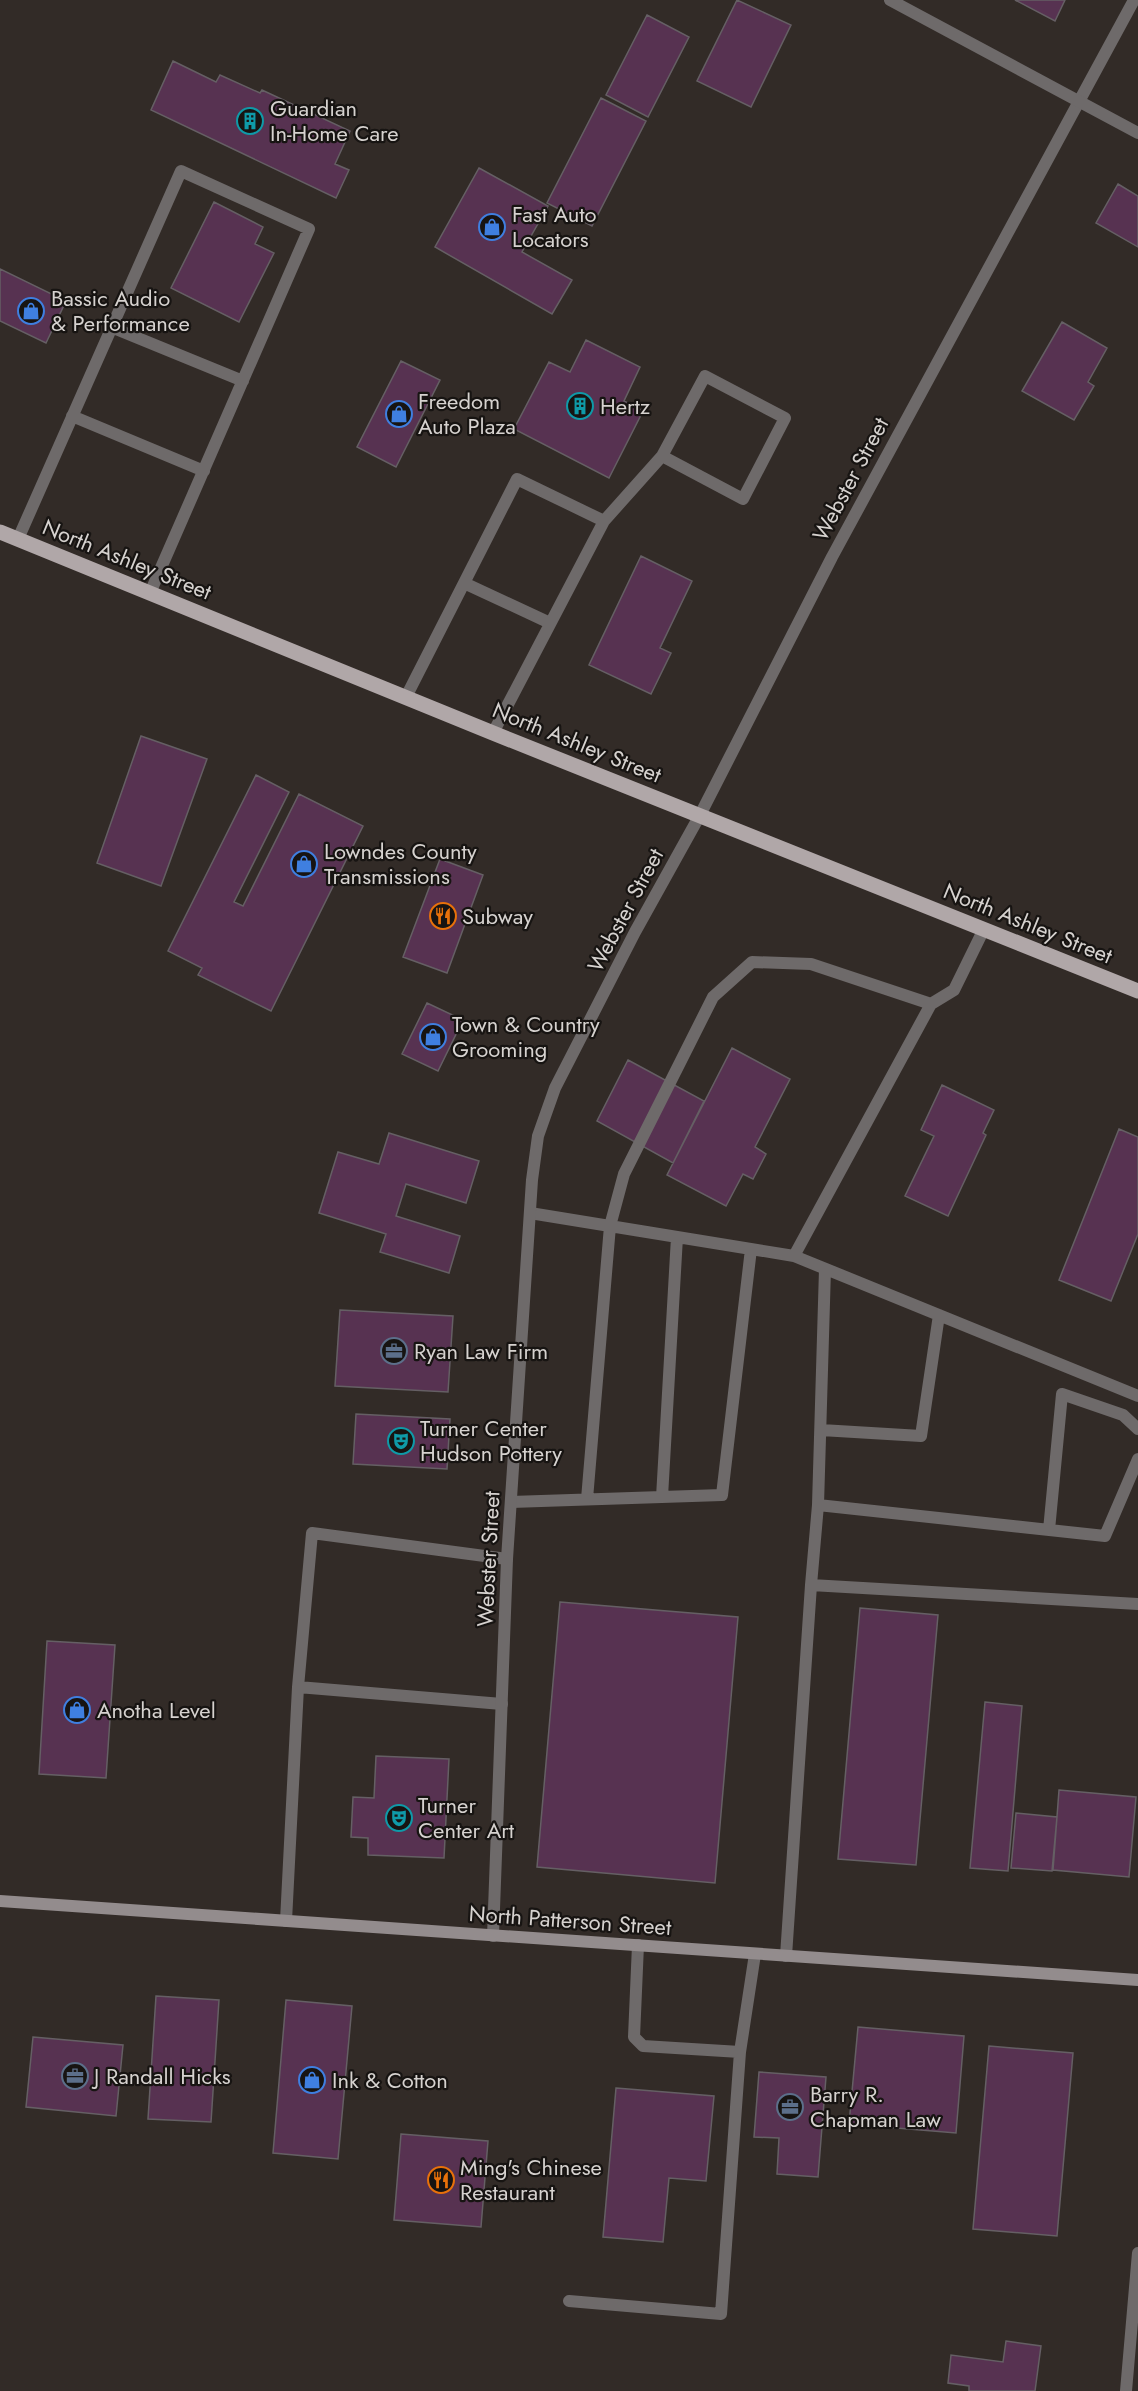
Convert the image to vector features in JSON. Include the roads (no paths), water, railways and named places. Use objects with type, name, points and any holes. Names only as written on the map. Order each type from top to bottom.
[{"type":"main road","name":"North Ashley Street","points":[[0,532],[493,733],[1138,991]]},
{"type":"main road","name":"North Patterson Street","points":[[0,1901],[1138,1980]]},
{"type":"street","points":[[890,0],[1138,133]]},
{"type":"street","name":"Webster Street","points":[[493,1936],[507,1559],[530,1213],[538,1136],[555,1088],[635,932],[700,815],[832,557],[1134,0]]},
{"type":"street","points":[[18,539],[181,171],[309,229],[150,593]]},
{"type":"street","points":[[111,327],[243,381]]},
{"type":"street","points":[[493,733],[604,521],[662,456],[705,376],[785,418],[743,499],[662,456]]},
{"type":"street","points":[[72,416],[204,471]]},
{"type":"street","points":[[406,697],[517,479],[604,521]]},
{"type":"street","points":[[464,583],[550,623]]},
{"type":"street","points":[[794,1256],[931,1004],[954,990],[984,930]]},
{"type":"street","points":[[587,1499],[610,1226],[624,1174],[713,997],[752,962],[811,964],[931,1004]]},
{"type":"street","points":[[530,1213],[794,1256],[1138,1396]]},
{"type":"street","points":[[662,1497],[677,1237]]},
{"type":"street","points":[[511,1502],[722,1495],[751,1249]]},
{"type":"street","points":[[786,1956],[818,1505],[825,1269]]},
{"type":"street","points":[[821,1430],[921,1436],[939,1315]]},
{"type":"street","points":[[1049,1530],[1062,1394],[1123,1415],[1138,1429]]},
{"type":"street","points":[[818,1505],[1105,1536],[1138,1459]]},
{"type":"street","points":[[286,1921],[298,1687],[312,1533],[507,1559]]},
{"type":"street","points":[[811,1586],[1138,1604]]},
{"type":"street","points":[[298,1687],[502,1704]]},
{"type":"street","points":[[638,1945],[634,2037],[643,2046],[740,2052]]},
{"type":"street","points":[[570,2301],[721,2314],[740,2052],[755,1954]]},
{"type":"street","points":[[1126,2391],[1138,2253]]},
{"type":"place","name":"Guardian In-Home Care","points":[[250,121]]},
{"type":"place","name":"Fast Auto Locators","points":[[492,227]]},
{"type":"place","name":"Bassic Audio & Performance","points":[[31,311]]},
{"type":"place","name":"Hertz","points":[[580,406]]},
{"type":"place","name":"Freedom Auto Plaza","points":[[399,414]]},
{"type":"place","name":"Lowndes County Transmissions","points":[[304,864]]},
{"type":"place","name":"Subway","points":[[443,916]]},
{"type":"place","name":"Town & Country Grooming","points":[[433,1037]]},
{"type":"place","name":"Ryan Law Firm","points":[[394,1351]]},
{"type":"place","name":"Turner Center Hudson Pottery","points":[[401,1441]]},
{"type":"place","name":"Anotha Level","points":[[77,1710]]},
{"type":"place","name":"Turner Center Art","points":[[399,1818]]},
{"type":"place","name":"J Randall Hicks","points":[[75,2076]]},
{"type":"place","name":"Ink & Cotton","points":[[312,2080]]},
{"type":"place","name":"Barry R. Chapman Law","points":[[790,2107]]},
{"type":"place","name":"Ming's Chinese Restaurant","points":[[441,2180]]}]
